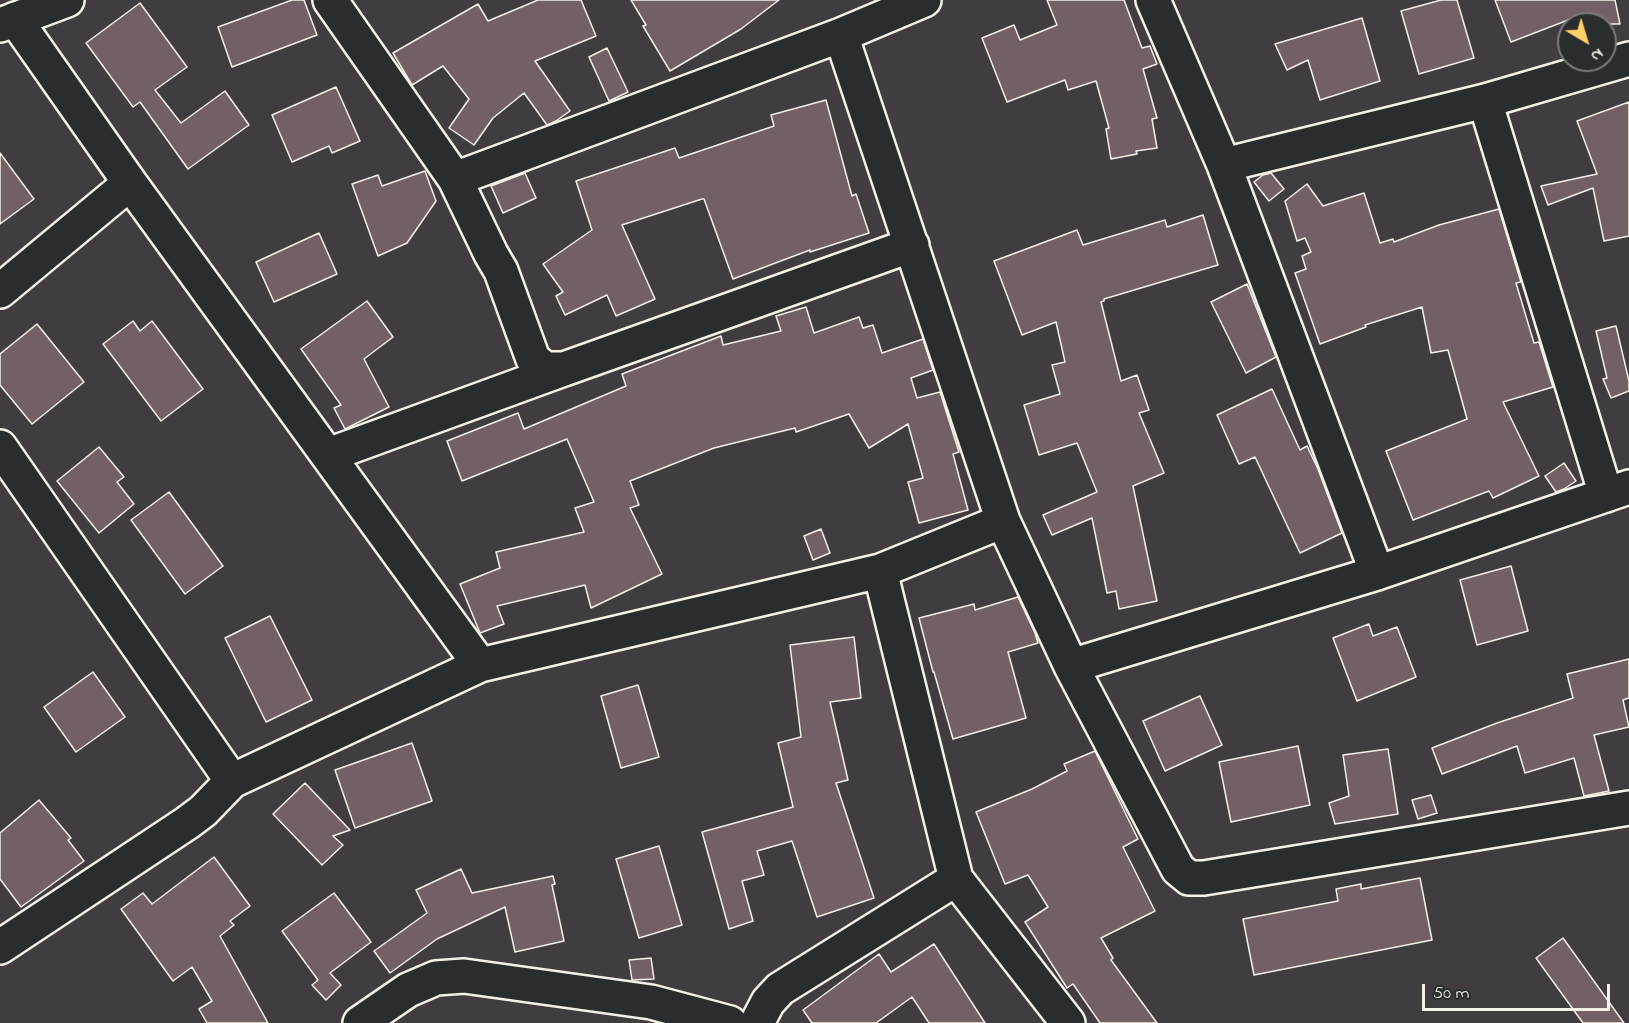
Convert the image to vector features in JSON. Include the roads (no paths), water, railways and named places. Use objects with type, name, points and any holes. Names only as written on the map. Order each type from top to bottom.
[{"type":"street","points":[[67,0],[7,22],[130,183],[480,665]]},
{"type":"street","points":[[330,0],[455,179],[501,271],[532,359],[545,369],[564,369]]},
{"type":"street","points":[[455,179],[841,35],[924,0]]},
{"type":"street","points":[[1153,0],[1224,165],[1377,573]]},
{"type":"street","points":[[841,35],[1003,521],[1071,666],[1178,869],[1189,878],[1204,878],[1629,808]]},
{"type":"street","points":[[1224,165],[1485,101],[1629,59]]},
{"type":"street","points":[[1071,666],[1377,573],[1617,491],[1485,101]]},
{"type":"street","points":[[0,291],[130,183]]},
{"type":"street","points":[[328,455],[912,245]]},
{"type":"street","points":[[0,447],[232,781]]},
{"type":"street","points":[[0,947],[187,823],[203,811],[232,781],[480,665],[880,571],[1003,521]]},
{"type":"street","points":[[880,571],[956,879],[1068,1023]]},
{"type":"street","points":[[757,1023],[768,1002],[780,989],[956,879]]},
{"type":"street","points":[[360,1023],[408,990],[436,978],[464,976],[651,1002],[730,1023]]}]
